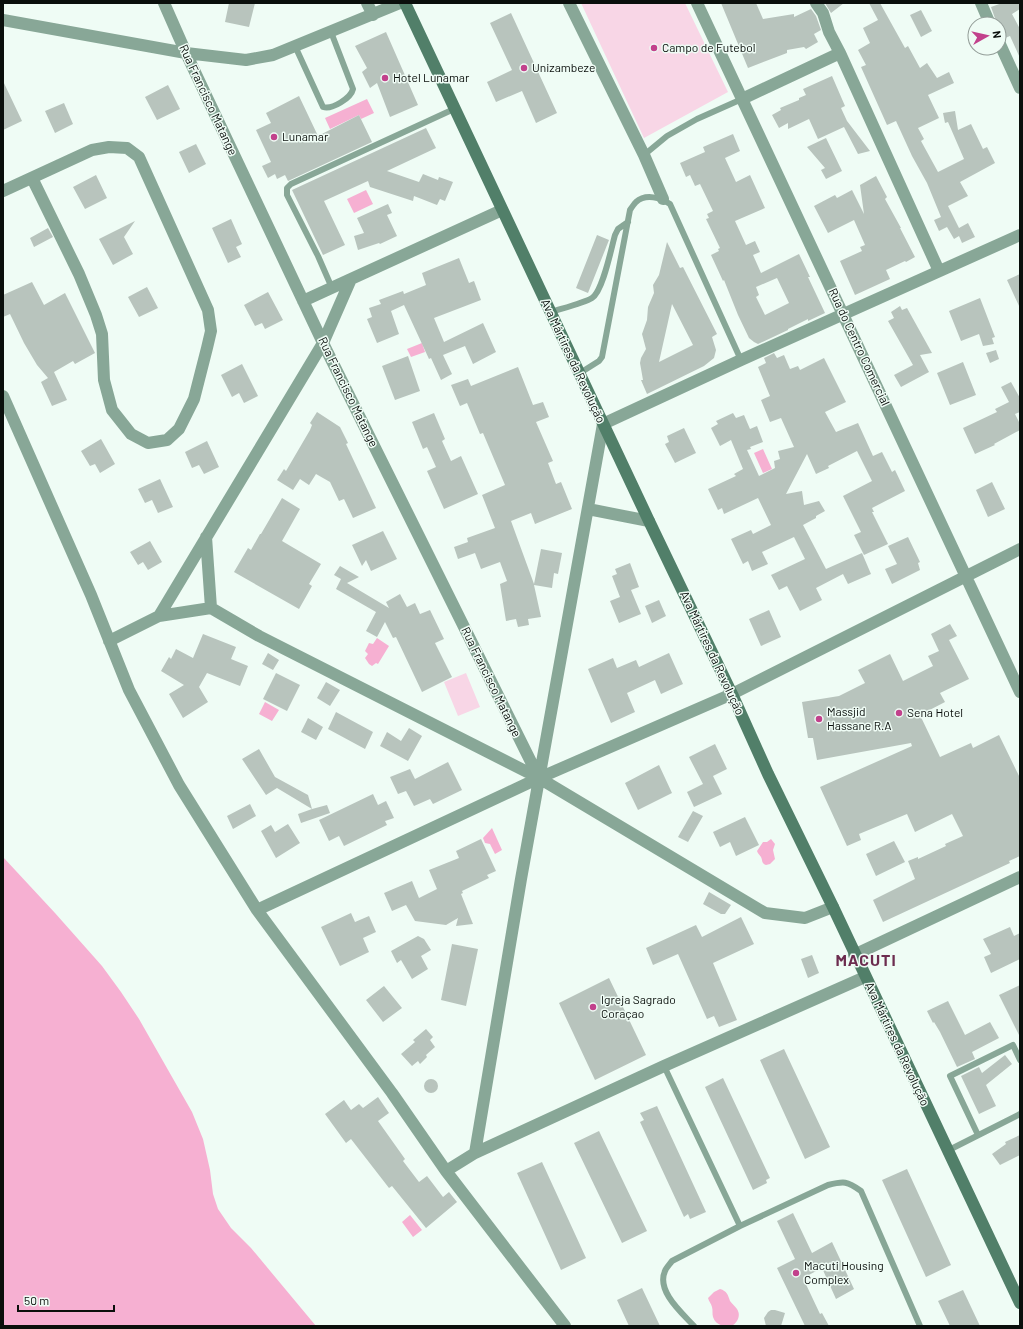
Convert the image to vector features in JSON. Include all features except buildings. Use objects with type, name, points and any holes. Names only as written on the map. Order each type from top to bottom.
[{"type":"street","name":"Rua Francisco Matange","points":[[164,3],[186,53],[323,343],[539,778]]},
{"type":"street","points":[[367,3],[372,15]]},
{"type":"street","points":[[3,20],[186,53],[246,60],[273,55],[400,3]]},
{"type":"street","name":"Ava Mártires da Revolução","points":[[405,3],[947,1151],[1016,1284],[1020,1303]]},
{"type":"street","points":[[569,3],[644,155],[663,199]]},
{"type":"street","name":"Rua do Centro Comercial","points":[[697,3],[843,313],[965,578],[1020,692]]},
{"type":"street","points":[[816,3],[823,13],[829,32],[840,53],[939,271]]},
{"type":"street","points":[[981,3],[987,16]]},
{"type":"street","points":[[742,99],[840,53]]},
{"type":"street","points":[[1005,56],[1020,88]]},
{"type":"street","points":[[3,191],[92,150],[109,147],[127,148],[139,157],[208,310],[211,331],[194,399],[179,430],[167,440],[148,443],[131,434],[112,410],[104,380],[102,334],[96,315],[79,274],[32,178]]},
{"type":"street","points":[[303,301],[502,210]]},
{"type":"street","points":[[475,1154],[539,778],[603,424],[843,313],[1020,236]]},
{"type":"street","points":[[158,616],[323,343],[351,279]]},
{"type":"street","points":[[3,396],[91,595],[129,690],[179,785],[257,910],[392,1093],[446,1171],[565,1326]]},
{"type":"street","points":[[588,509],[649,520]]},
{"type":"street","points":[[206,537],[211,608]]},
{"type":"street","points":[[257,910],[539,778],[732,694],[1020,549]]},
{"type":"street","points":[[109,641],[158,616],[211,608],[259,636],[539,778],[765,913],[805,918],[833,907]]},
{"type":"street","points":[[854,955],[1020,877]]},
{"type":"street","points":[[446,1171],[475,1154],[664,1066],[865,977]]},
{"type":"lane","points":[[295,46],[323,107],[330,108],[351,95],[353,89],[331,32]]},
{"type":"lane","points":[[644,155],[667,136],[697,119],[742,99]]},
{"type":"lane","points":[[332,288],[318,256],[287,195],[286,188],[291,184],[454,109]]},
{"type":"lane","points":[[580,373],[599,361],[602,357],[630,210],[637,201],[644,197],[663,199],[670,204],[741,360]]},
{"type":"lane","points":[[550,312],[591,299],[597,294],[615,235],[618,229],[628,222]]},
{"type":"lane","points":[[978,1135],[950,1076],[1013,1045],[1020,1060]]},
{"type":"lane","points":[[664,1066],[740,1226]]},
{"type":"lane","points":[[947,1151],[1020,1114]]},
{"type":"lane","points":[[694,1326],[666,1294],[664,1280],[665,1271],[672,1261],[740,1226],[828,1185],[842,1181],[851,1184],[861,1191],[920,1326]]},
{"type":"shaded area","name":"Campo de Futebol","points":[[581,3],[685,3],[728,92],[644,138]]},
{"type":"shaded area","points":[[367,99],[374,113],[361,119],[359,115],[330,129],[325,118]]},
{"type":"shaded area","points":[[366,190],[373,204],[354,213],[347,199]]},
{"type":"shaded area","points":[[422,343],[425,352],[411,357],[407,349]]},
{"type":"shaded area","points":[[763,449],[772,469],[763,473],[754,453]]},
{"type":"shaded area","points":[[377,638],[389,646],[378,664],[376,663],[372,666],[365,658],[368,654],[365,651],[369,643],[373,644]]},
{"type":"shaded area","points":[[466,673],[480,707],[458,716],[444,682]]},
{"type":"shaded area","points":[[265,702],[279,710],[272,721],[259,714]]},
{"type":"shaded area","points":[[492,828],[502,850],[495,854],[490,844],[485,843],[483,838]]},
{"type":"shaded area","points":[[771,839],[775,844],[773,850],[775,859],[770,864],[766,865],[763,863],[757,851],[763,842],[767,842]]},
{"type":"shaded area","points":[[3,857],[102,966],[121,992],[139,1019],[192,1112],[203,1139],[210,1170],[213,1194],[218,1209],[231,1228],[251,1248],[316,1326],[3,1326]]},
{"type":"shaded area","points":[[410,1215],[422,1230],[413,1237],[402,1222]]},
{"type":"shaded area","points":[[720,1289],[727,1294],[739,1314],[736,1322],[732,1326],[723,1326],[718,1324],[713,1317],[712,1307],[708,1298]]},
{"type":"place","name":"Campo de Futebol","points":[[654,48]]},
{"type":"place","name":"Unizambeze","points":[[524,68]]},
{"type":"place","name":"Hotel Lunamar","points":[[385,78]]},
{"type":"place","name":"Lunamar","points":[[274,137]]},
{"type":"place","name":"Sena Hotel","points":[[899,713]]},
{"type":"place","name":"Massjid Hassane R.A","points":[[819,719]]},
{"type":"place","name":"Igreja Sagrado Coraçao","points":[[593,1007]]},
{"type":"place","name":"Macuti Housing Complex","points":[[796,1273]]},
{"type":"district","name":"MACUTI","points":[[866,960]]}]
